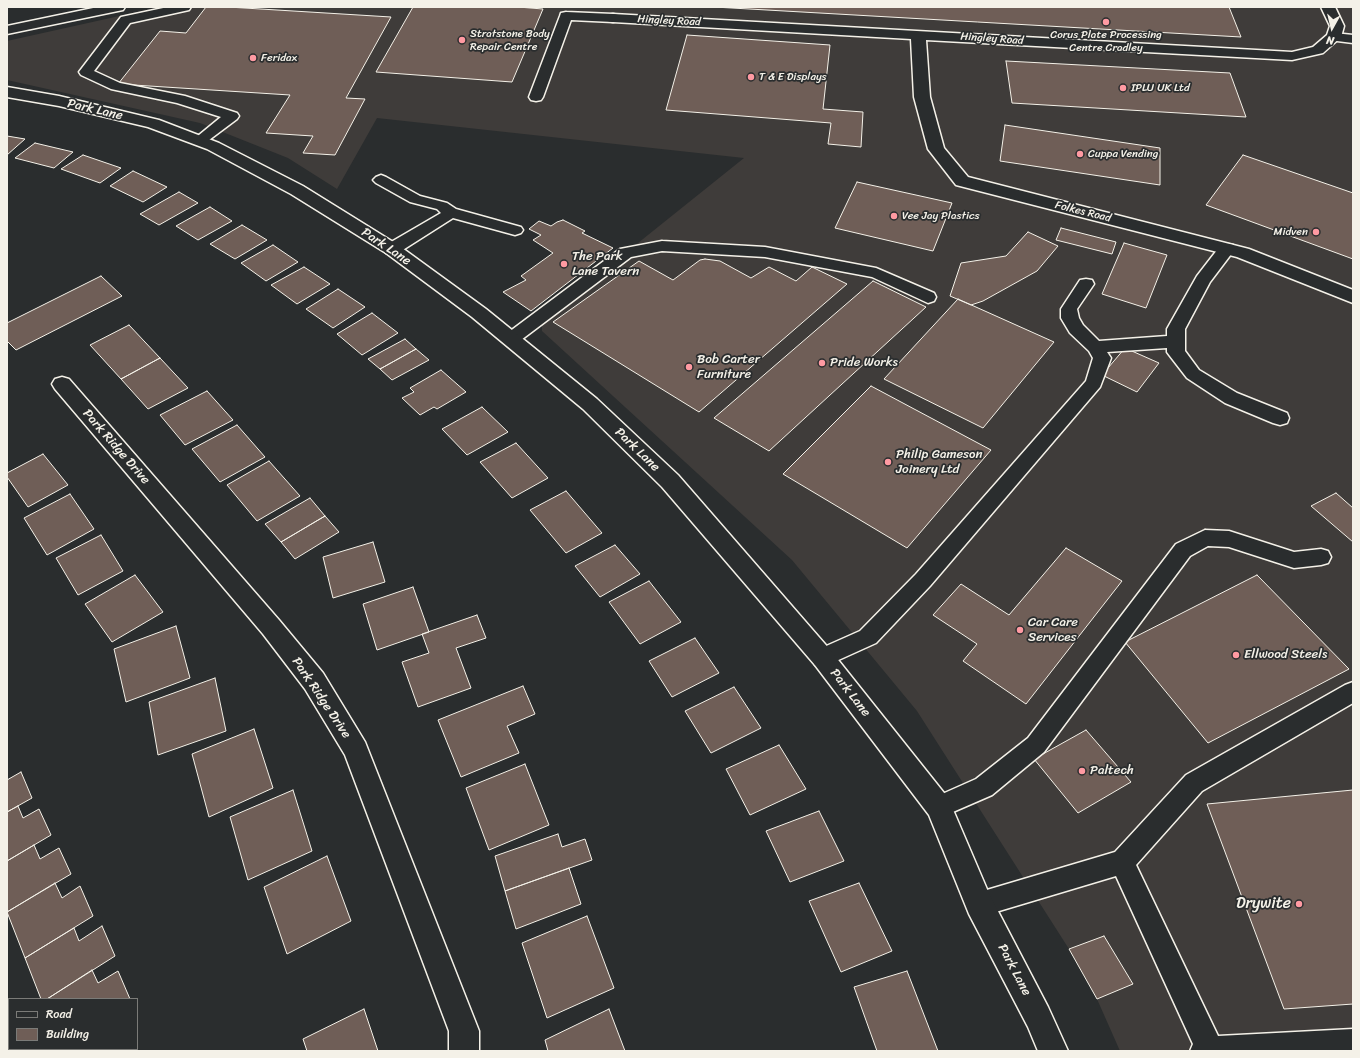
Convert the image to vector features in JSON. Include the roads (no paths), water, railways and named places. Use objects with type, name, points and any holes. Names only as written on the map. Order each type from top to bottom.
[{"type":"main road","points":[[7,30],[118,7]]},
{"type":"main road","points":[[1328,7],[1337,26],[1334,37]]},
{"type":"main road","name":"Hingley Road","points":[[613,18],[1292,56],[1318,50],[1334,37]]},
{"type":"main road","name":"Folkes Road","points":[[918,34],[922,97],[936,149],[962,181],[1243,253],[1353,297]]},
{"type":"main road","name":"Park Lane","points":[[7,92],[59,101],[153,123],[213,146],[297,190],[392,249],[511,339],[590,404],[670,481],[822,658],[939,807],[979,904],[1038,1017],[1053,1051]]},
{"type":"main road","name":"Park Ridge Drive","points":[[62,384],[271,627],[314,682],[356,750],[464,1031],[464,1051]]},
{"type":"lane","points":[[185,7],[126,20],[86,72],[116,86],[180,99],[232,116],[200,140]]},
{"type":"lane","points":[[536,97],[566,16],[613,18]]},
{"type":"lane","points":[[1334,37],[1353,38]]},
{"type":"lane","points":[[381,180],[415,199],[442,206],[451,213],[515,230]]},
{"type":"lane","points":[[392,249],[451,213]]},
{"type":"lane","points":[[511,339],[626,254],[662,246],[765,252],[876,274],[928,297]]},
{"type":"lane","points":[[1227,249],[1203,280],[1176,328],[1176,352],[1193,374],[1231,398],[1280,418]]},
{"type":"lane","points":[[822,658],[868,637],[923,580],[1094,383],[1102,358],[1095,347],[1076,329],[1070,318],[1069,309],[1086,284]]},
{"type":"lane","points":[[1095,347],[1176,341]]},
{"type":"lane","points":[[939,807],[984,787],[1036,745],[1183,550],[1205,538],[1229,539],[1294,560],[1321,557]]},
{"type":"lane","points":[[979,904],[1122,862],[1194,783],[1353,692]]},
{"type":"lane","points":[[1122,862],[1207,1051],[1353,1043]]},
{"type":"place","name":"Corus Plate Processing Centre Cradley","points":[[1106,22]]},
{"type":"place","name":"Stratstone Body Repair Centre","points":[[462,40]]},
{"type":"place","name":"Feridax","points":[[253,58]]},
{"type":"place","name":"T & E Displays","points":[[751,77]]},
{"type":"place","name":"IPLU UK Ltd","points":[[1123,88]]},
{"type":"place","name":"Cuppa Vending","points":[[1080,154]]},
{"type":"place","name":"Vee Jay Plastics","points":[[894,216]]},
{"type":"place","name":"Midven","points":[[1316,232]]},
{"type":"place","name":"The Park Lane Tavern","points":[[564,264]]},
{"type":"place","name":"Pride Works","points":[[822,363]]},
{"type":"place","name":"Bob Carter Furniture","points":[[689,367]]},
{"type":"place","name":"Philip Gameson Joinery Ltd","points":[[888,462]]},
{"type":"place","name":"Car Care Services","points":[[1020,630]]},
{"type":"place","name":"Ellwood Steels","points":[[1236,655]]},
{"type":"place","name":"Paltech","points":[[1082,771]]},
{"type":"place","name":"Drywite","points":[[1299,904]]}]
